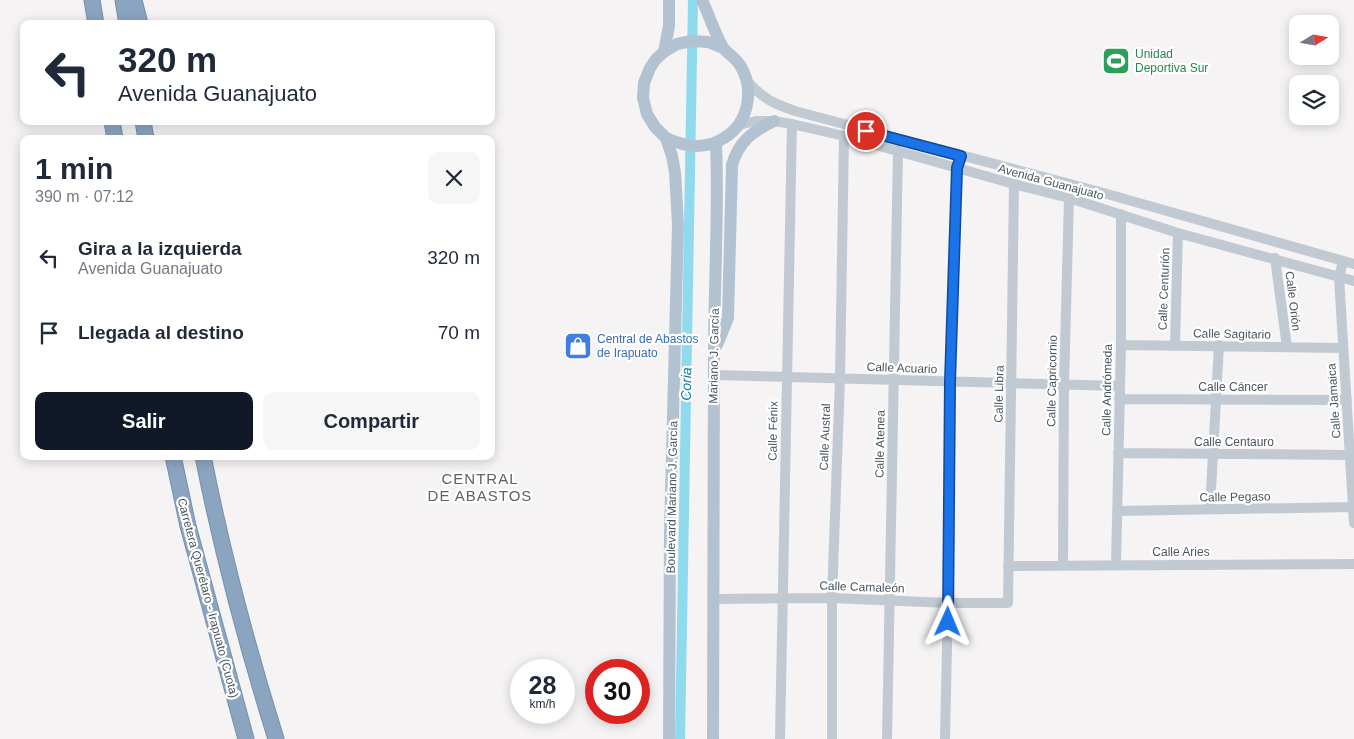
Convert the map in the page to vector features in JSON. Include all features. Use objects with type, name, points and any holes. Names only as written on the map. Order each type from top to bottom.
[{"type":"highway","points":[[92,0],[95,20]]},
{"type":"highway","points":[[123,0],[126,20]]},
{"type":"highway","points":[[134,0],[139,20]]},
{"type":"highway","name":"Carretera Querétaro - Irapuato (Cuota)","points":[[174,460],[188,526],[246,739]]},
{"type":"highway","points":[[205,460],[226,563],[251,658],[276,739]]},
{"type":"main road","name":"Boulevard Mariano J. García","points":[[669,0],[669,26],[664,52],[650,68],[644,82],[643,98],[647,114],[655,127],[666,138],[675,172],[678,225],[670,532],[669,739]]},
{"type":"main road","points":[[703,2],[723,48]]},
{"type":"main road","points":[[664,52],[677,44],[692,41],[708,42],[723,48],[739,62],[748,82],[749,97],[746,112],[739,125],[729,136],[716,143],[702,147],[681,145],[666,138]]},
{"type":"main road","points":[[714,354],[728,318],[732,165],[736,152],[746,139],[755,131],[774,121]]},
{"type":"main road","name":"Mariano J. García","points":[[713,739],[716,143]]},
{"type":"street","name":"Avenida Guanajuato","points":[[748,82],[763,97],[774,104],[795,111],[1100,192],[1354,264]]},
{"type":"street","name":"Avenida Guanajuato","points":[[739,125],[756,121],[774,121],[844,136],[1068,198],[1178,233],[1354,281]]},
{"type":"street","name":"Calle Fénix","points":[[780,739],[792,124]]},
{"type":"street","name":"Calle Austral","points":[[832,739],[832,598],[840,379],[844,136]]},
{"type":"street","name":"Calle Atenea","points":[[887,739],[898,150]]},
{"type":"street","points":[[945,739],[950,382],[957,168],[961,156]]},
{"type":"street","name":"Calle Libra","points":[[1008,603],[1014,184]]},
{"type":"street","name":"Calle Capricornio","points":[[1063,565],[1068,198]]},
{"type":"street","name":"Calle Andrómeda","points":[[1116,565],[1121,345],[1121,214]]},
{"type":"street","name":"Calle Centurión","points":[[1175,346],[1178,233]]},
{"type":"street","points":[[1298,266],[1302,248]]},
{"type":"street","name":"Calle Orión","points":[[1275,258],[1287,347]]},
{"type":"street","name":"Calle Jamaica","points":[[1343,261],[1339,277],[1354,523]]},
{"type":"street","name":"Calle Sagitario","points":[[1121,345],[1343,348]]},
{"type":"street","points":[[1210,509],[1219,345]]},
{"type":"street","name":"Calle Acuario","points":[[714,375],[1120,386]]},
{"type":"street","name":"Calle Cáncer","points":[[1119,399],[1346,400]]},
{"type":"street","name":"Calle Centauro","points":[[1118,453],[1350,455]]},
{"type":"street","name":"Calle Pegaso","points":[[1117,511],[1353,508]]},
{"type":"street","name":"Calle Aries","points":[[1008,566],[1354,564]]},
{"type":"street","name":"Calle Camaleón","points":[[714,599],[832,598],[948,603],[1008,603]]},
{"type":"waterway","name":"Coria","points":[[680,739],[693,0]]},
{"type":"place","name":"Unidad Deportiva Sur","points":[[1116,61]]},
{"type":"place","name":"Central de Abastos de Irapuato","points":[[578,346]]},
{"type":"district","name":"CENTRAL DE ABASTOS","points":[[480,486]]},
{"type":"route","points":[[866,131],[961,156],[957,168],[950,382],[948,622]]}]
